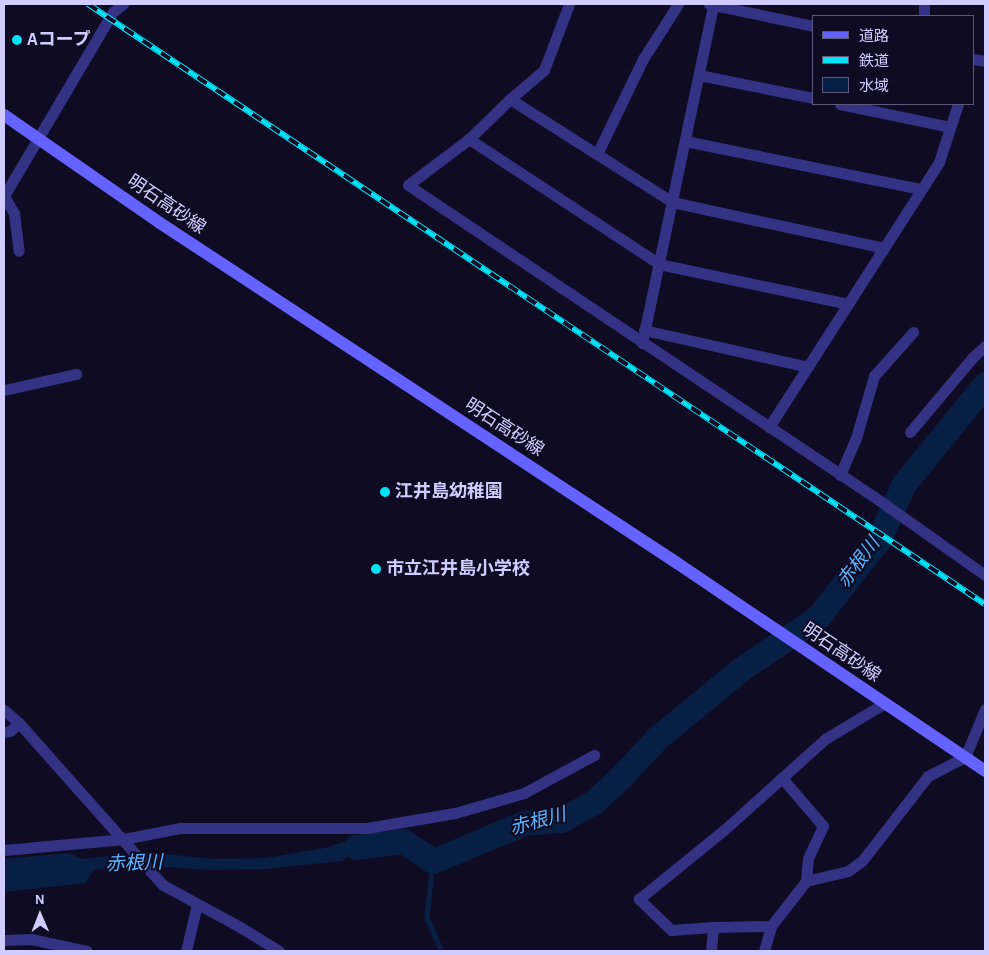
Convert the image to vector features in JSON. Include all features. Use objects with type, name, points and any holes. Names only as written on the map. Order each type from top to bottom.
[{"type":"main road","name":"明石高砂線","points":[[4,115],[160,223],[757,617],[985,771]]},
{"type":"street","points":[[18,251],[14,213],[4,196],[113,12],[123,4]]},
{"type":"street","points":[[569,4],[544,70],[510,99],[469,139],[408,185],[873,496],[985,575]]},
{"type":"street","points":[[597,154],[643,58],[678,4]]},
{"type":"street","points":[[642,343],[699,74],[711,5],[812,26]]},
{"type":"street","points":[[699,74],[812,98]]},
{"type":"street","points":[[510,99],[672,202],[884,248]]},
{"type":"street","points":[[845,105],[950,127]]},
{"type":"street","points":[[769,427],[939,162],[958,105]]},
{"type":"street","points":[[469,139],[659,264],[848,304]]},
{"type":"street","points":[[685,141],[921,189]]},
{"type":"street","points":[[644,330],[808,367]]},
{"type":"street","points":[[840,475],[856,438],[874,376],[913,332]]},
{"type":"street","points":[[910,432],[972,358],[985,346]]},
{"type":"street","points":[[4,390],[76,374]]},
{"type":"street","points":[[771,926],[671,930],[639,899],[724,830],[825,739],[885,704]]},
{"type":"street","points":[[806,881],[848,871],[862,861],[928,776],[965,757],[985,708]]},
{"type":"street","points":[[4,710],[19,723],[163,885],[279,951]]},
{"type":"street","points":[[4,732],[10,731],[19,723]]},
{"type":"street","points":[[4,850],[124,839],[179,828],[367,828],[456,813],[524,793],[594,755]]},
{"type":"street","points":[[764,951],[771,926],[806,881],[808,858],[823,826],[782,778]]},
{"type":"street","points":[[186,951],[197,904]]},
{"type":"street","points":[[711,951],[713,928]]},
{"type":"street","points":[[8,943],[30,939],[87,951]]},
{"type":"water","points":[[347,841],[391,843],[355,852],[342,861],[265,869],[209,870],[154,866],[94,870],[86,883],[4,892],[4,859],[69,853],[82,859],[148,852],[211,859],[266,858],[324,848]]},
{"type":"waterway","name":"赤根川","points":[[356,847],[403,841],[433,861],[524,823],[561,820],[595,801],[619,779],[657,738],[741,669],[818,617],[879,539],[903,485],[985,384]]},
{"type":"waterway","points":[[433,861],[427,918],[442,951]]},
{"type":"railway","points":[[88,4],[985,604]]},
{"type":"place","name":"Aコープ","points":[[17,40]]},
{"type":"place","name":"江井島幼稚園","points":[[385,492]]},
{"type":"place","name":"市立江井島小学校","points":[[376,569]]}]
